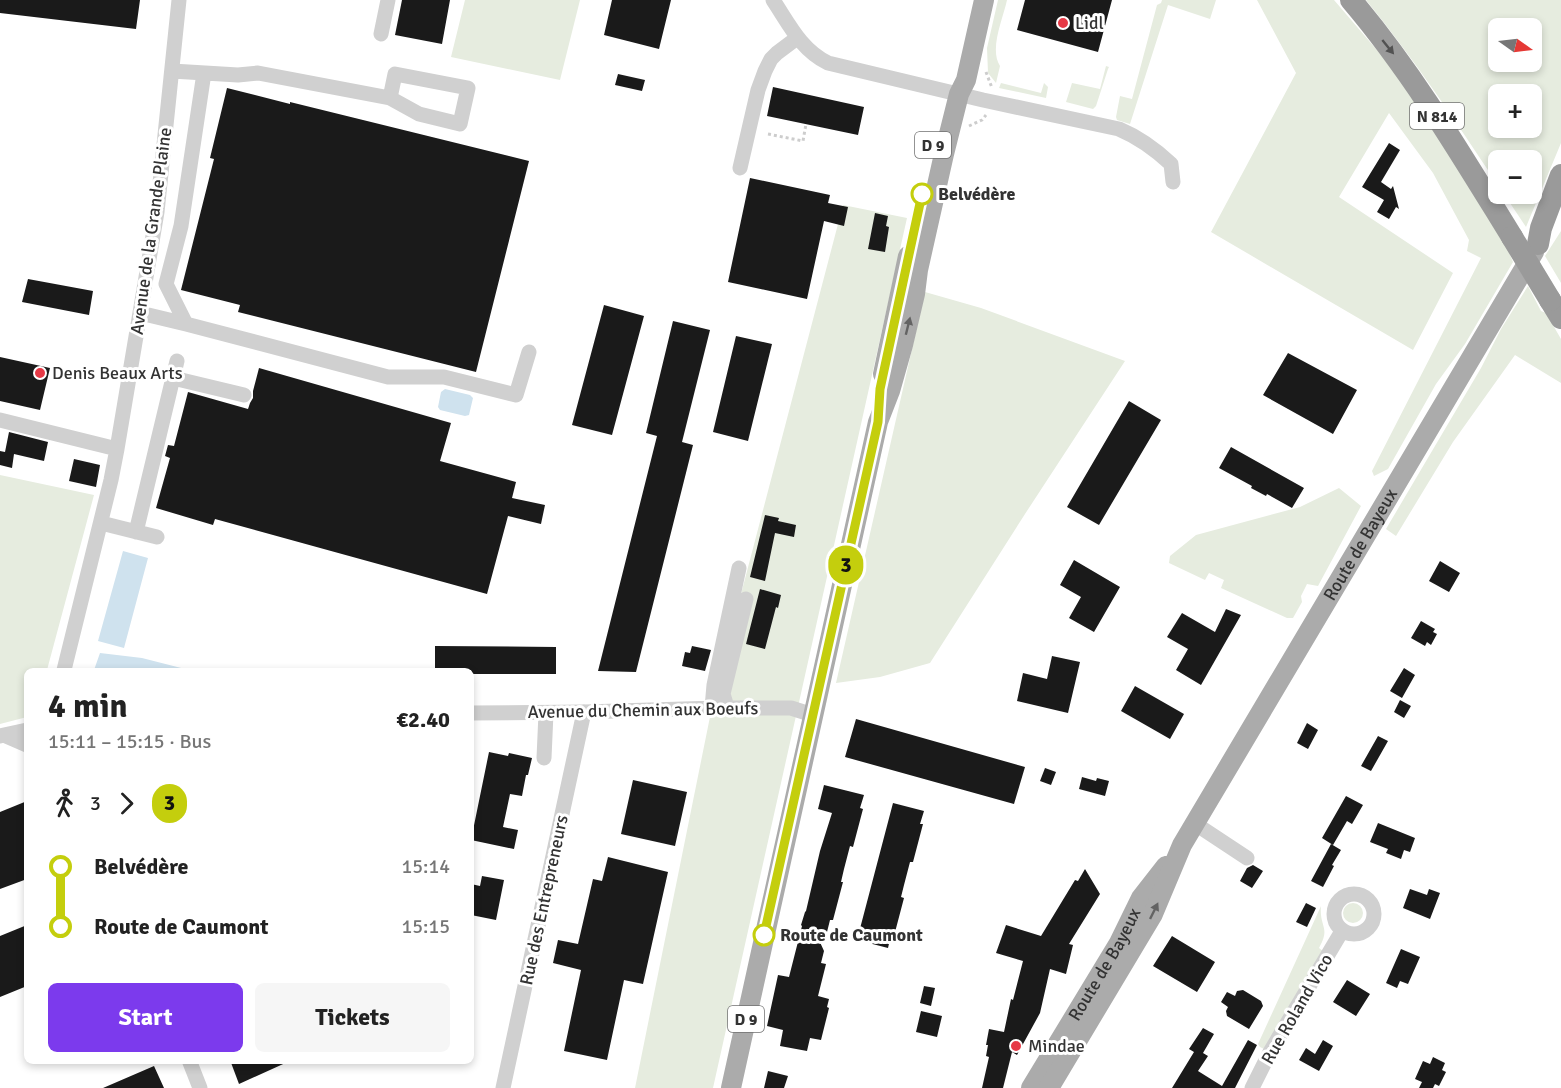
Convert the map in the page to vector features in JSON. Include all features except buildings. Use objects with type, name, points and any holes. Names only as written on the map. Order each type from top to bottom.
[{"type":"highway","name":"N 814","points":[[1351,0],[1398,59],[1438,117],[1556,309]]},
{"type":"highway","points":[[1538,244],[1540,228],[1561,175]]},
{"type":"highway","points":[[1538,244],[1561,206]]},
{"type":"main road","name":"D 9","points":[[954,93],[970,0]]},
{"type":"main road","name":"D 9","points":[[731,1088],[878,422],[880,389],[888,345],[940,115],[954,93],[966,80],[984,0]]},
{"type":"main road","name":"Route de Bayeux","points":[[1049,1088],[1153,914],[1182,845],[1194,824],[1538,244]]},
{"type":"main road","name":"Route de Bayeux","points":[[1031,1088],[1119,944],[1141,898],[1182,845]]},
{"type":"street","name":"Avenue de la Grande Plaine","points":[[65,668],[117,449],[157,212],[179,0]]},
{"type":"street","points":[[381,34],[388,0]]},
{"type":"street","points":[[774,0],[797,38],[818,58],[828,63],[1119,129],[1164,157],[1171,164],[1173,182]]},
{"type":"street","points":[[740,168],[758,90],[765,71],[777,52],[797,38]]},
{"type":"street","points":[[172,71],[238,75],[258,73],[390,98],[419,114],[460,124],[468,88],[395,74],[390,98]]},
{"type":"street","points":[[186,324],[166,284],[181,225],[204,73]]},
{"type":"street","points":[[140,314],[388,377],[444,377],[516,395],[529,352]]},
{"type":"street","points":[[136,532],[177,362]]},
{"type":"street","points":[[173,378],[244,395]]},
{"type":"street","points":[[0,420],[117,449]]},
{"type":"street","points":[[101,523],[157,537]]},
{"type":"street","points":[[720,708],[714,685],[739,567]]},
{"type":"street","points":[[720,708],[746,599]]},
{"type":"street","name":"Avenue du Chemin aux Boeufs","points":[[474,713],[791,708],[813,715]]},
{"type":"street","name":"Rue des Entrepreneurs","points":[[503,1088],[584,712]]},
{"type":"street","points":[[544,758],[546,713]]},
{"type":"street","points":[[2,735],[24,731]]},
{"type":"street","points":[[2,735],[24,744]]},
{"type":"street","points":[[1194,824],[1247,858]]},
{"type":"street","name":"Rue Roland Vico","points":[[1252,1088],[1342,931]]},
{"type":"street","points":[[191,1064],[200,1088]]},
{"type":"path","points":[[967,130],[969,125],[982,120],[987,111]]},
{"type":"path","points":[[768,134],[803,141],[806,124]]},
{"type":"shaded area","points":[[465,0],[580,0],[560,80],[451,57]]},
{"type":"shaded area","points":[[998,0],[1007,0],[996,43],[1000,66],[996,83],[988,73],[987,48]]},
{"type":"shaded area","points":[[1162,0],[1216,0],[1210,19],[1168,5],[1130,124],[1117,120],[1120,96],[1132,99],[1157,5]]},
{"type":"shaded area","points":[[1257,0],[1334,0],[1394,70],[1440,137],[1513,262],[1465,344],[1436,384],[1388,469],[1374,476],[1372,471],[1481,258],[1467,251],[1469,240],[1433,173],[1389,113],[1339,197],[1453,273],[1413,350],[1211,232],[1296,73]]},
{"type":"shaded area","points":[[1366,0],[1561,0],[1561,143],[1542,189],[1542,150],[1488,150],[1488,170],[1401,45]]},
{"type":"shaded area","points":[[1106,66],[1109,67],[1093,109],[1066,102],[1072,83],[1100,89]]},
{"type":"shaded area","points":[[1001,83],[1041,93],[1044,83],[1048,87],[1046,98],[999,88]]},
{"type":"shaded area","points":[[1511,204],[1536,204],[1526,227]]},
{"type":"shaded area","points":[[843,205],[907,218],[713,1088],[635,1088],[714,697]]},
{"type":"shaded area","points":[[1561,231],[1561,283],[1545,256]]},
{"type":"shaded area","points":[[1528,286],[1541,311],[1546,313],[1561,339],[1561,383],[1515,355],[1453,442],[1396,536],[1386,529]]},
{"type":"shaded area","points":[[925,292],[981,308],[1125,361],[930,663],[880,677],[836,683]]},
{"type":"shaded area","points":[[0,475],[94,495],[48,668],[24,668],[24,718],[0,724]]},
{"type":"shaded area","points":[[1339,488],[1361,506],[1318,586],[1307,584],[1301,596],[1302,602],[1293,618],[1287,618],[1221,588],[1224,580],[1209,573],[1205,580],[1169,563],[1170,556],[1196,535],[1300,507]]},
{"type":"shaded area","points":[[1353,903],[1360,906],[1363,913],[1360,920],[1353,923],[1346,920],[1343,913],[1346,906]]},
{"type":"shaded area","points":[[1321,906],[1324,936],[1319,948],[1323,951],[1264,1049],[1258,1044]]},
{"type":"water","points":[[445,389],[470,395],[473,398],[469,415],[440,410],[438,407],[441,392]]},
{"type":"water","points":[[123,551],[148,558],[124,648],[98,641]]},
{"type":"water","points":[[100,653],[142,658],[181,668],[95,668]]},
{"type":"bus line","name":"3","points":[[764,935],[878,422],[880,389],[888,345],[922,194]]},
{"type":"place","name":"Lidl","points":[[1063,23]]},
{"type":"place","name":"Belvédère","points":[[922,194]]},
{"type":"place","name":"Denis Beaux Arts","points":[[40,373]]},
{"type":"place","name":"Route de Caumont","points":[[764,935]]},
{"type":"place","name":"Mindae","points":[[1016,1046]]}]
